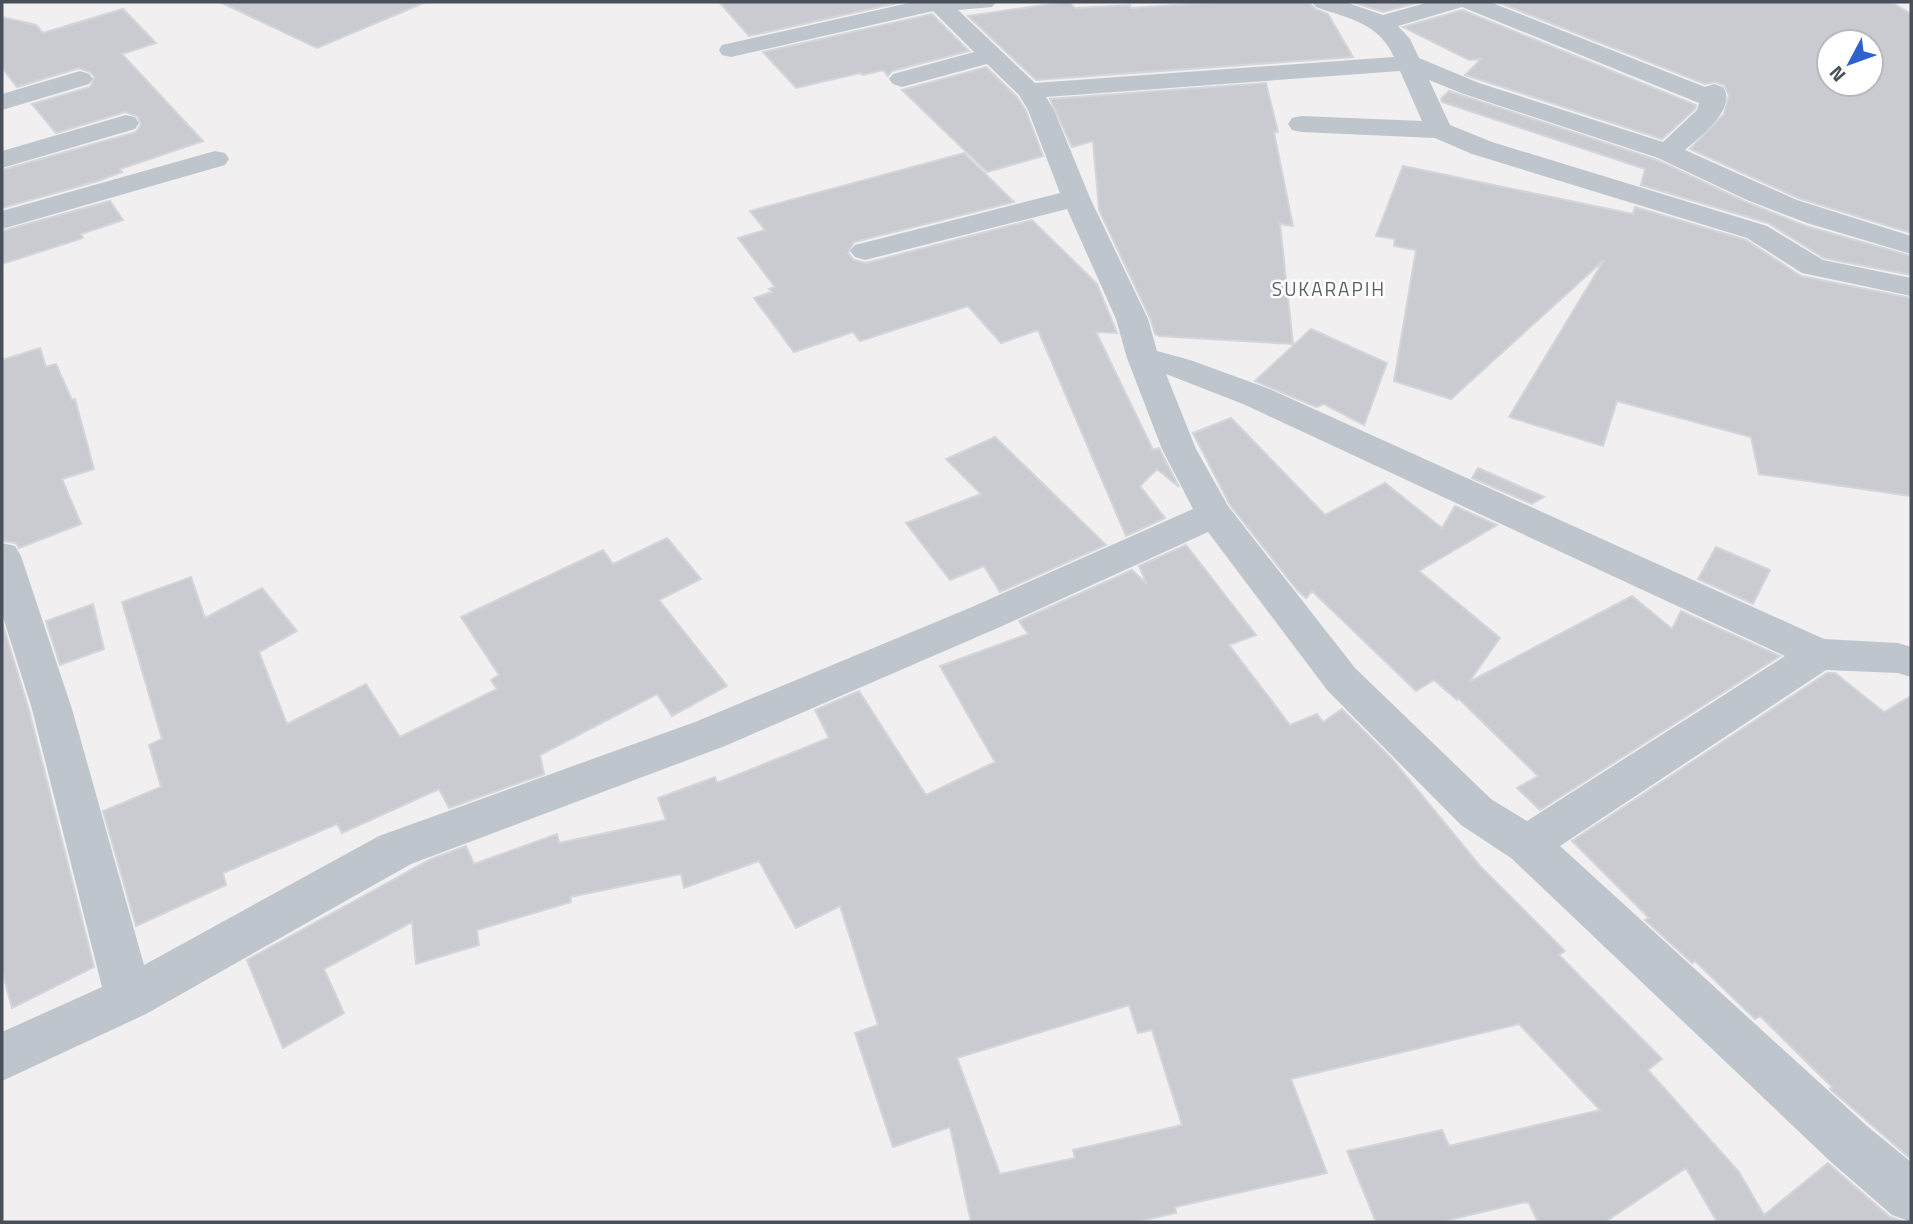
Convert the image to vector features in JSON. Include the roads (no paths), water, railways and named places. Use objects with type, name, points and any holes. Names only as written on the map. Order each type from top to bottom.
[{"type":"street","points":[[731,50],[938,3],[984,2]]},
{"type":"street","points":[[1324,2],[1382,23],[1398,39],[1439,130]]},
{"type":"street","points":[[1382,23],[1453,2]]},
{"type":"street","points":[[1470,2],[1714,96],[1709,114],[1668,152]]},
{"type":"street","points":[[938,3],[1029,91],[1041,110],[1076,198],[1132,319],[1143,358],[1179,449],[1214,514],[1341,679],[1476,811],[1527,844],[1849,1144],[1911,1196]]},
{"type":"street","points":[[902,79],[991,55]]},
{"type":"street","points":[[1029,91],[1409,64],[1470,88],[1668,152],[1785,206],[1881,238],[1911,245]]},
{"type":"street","points":[[2,102],[80,79]]},
{"type":"street","points":[[2,160],[126,123]]},
{"type":"street","points":[[1301,124],[1439,130],[1482,148],[1757,232],[1783,246],[1812,267],[1911,287]]},
{"type":"street","points":[[2,220],[215,159]]},
{"type":"street","points":[[864,251],[1076,198]]},
{"type":"street","points":[[1143,358],[1179,367],[1255,396],[1819,654],[1898,658],[1911,662]]},
{"type":"street","points":[[2,1057],[129,998],[395,850],[710,734],[986,617],[1214,514]]},
{"type":"street","points":[[2,556],[52,709],[129,998]]},
{"type":"street","points":[[1527,844],[1819,654]]},
{"type":"district","name":"SUKARAPIH","points":[[1329,289]]}]
